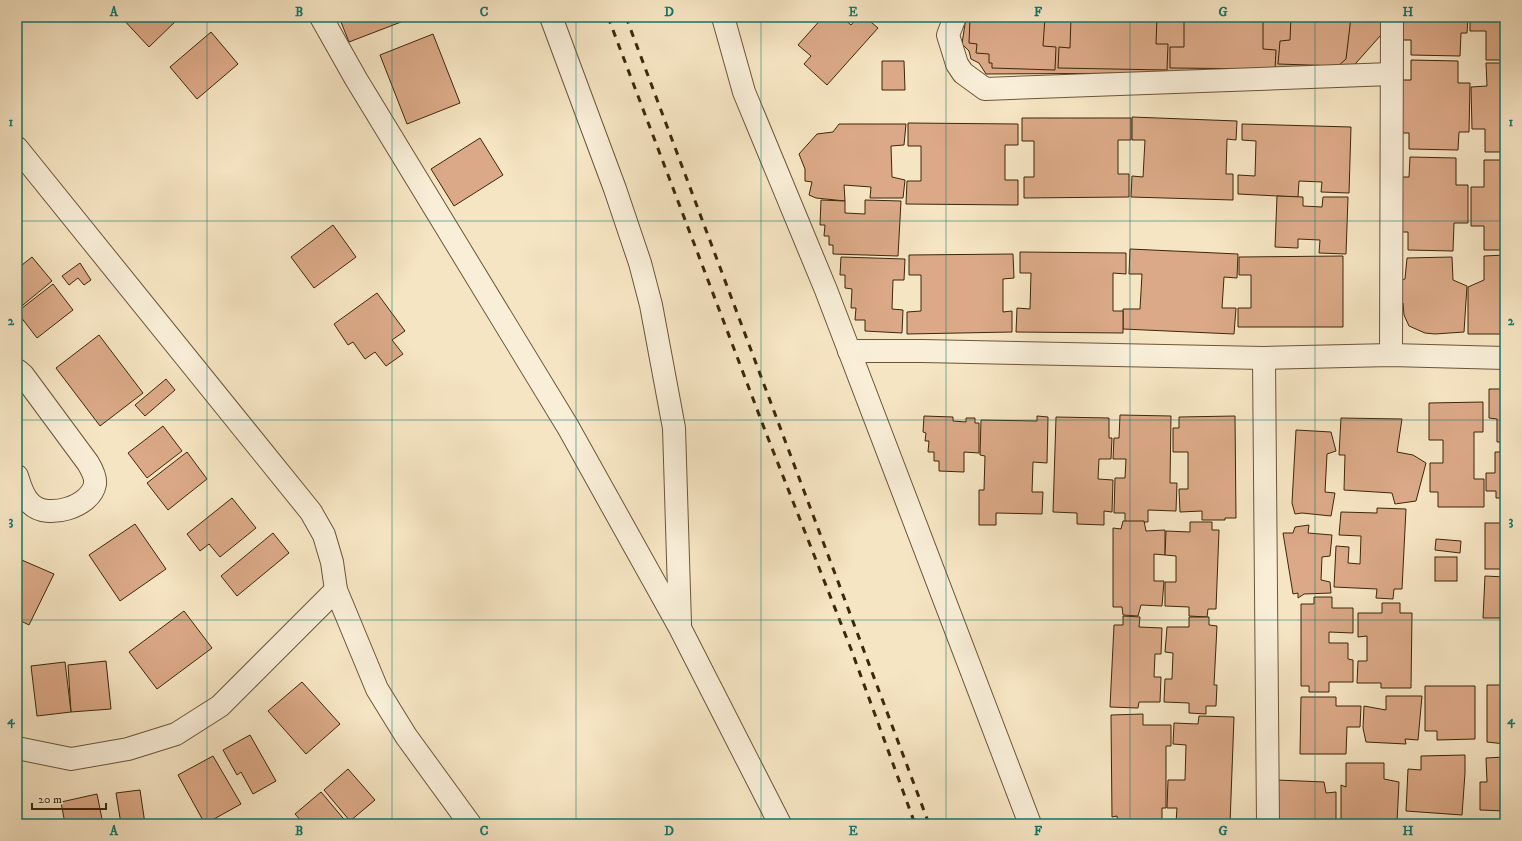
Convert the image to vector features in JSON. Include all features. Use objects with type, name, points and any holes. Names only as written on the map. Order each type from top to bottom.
[{"type":"street","points":[[321,17],[356,79],[568,427],[680,628],[780,824]]},
{"type":"street","points":[[551,17],[615,189],[640,262],[651,305],[674,428],[680,628]]},
{"type":"street","points":[[723,17],[744,92],[826,290],[1030,824]]},
{"type":"street","points":[[955,17],[948,36],[957,64],[963,73],[985,88],[1391,74]]},
{"type":"street","points":[[1391,355],[1392,17]]},
{"type":"street","points":[[17,148],[311,512],[324,535],[332,562],[336,590],[377,690],[406,736],[470,824]]},
{"type":"street","points":[[849,351],[930,351],[1264,358],[1391,355],[1505,358]]},
{"type":"street","points":[[1264,358],[1268,824]]},
{"type":"street","points":[[17,370],[23,375],[88,463],[93,472],[95,483],[88,498],[73,507],[58,511],[40,510],[31,505],[24,496],[17,476]]},
{"type":"street","points":[[17,748],[71,759],[128,749],[176,734],[220,706],[336,590]]},
{"type":"building","points":[[121,17],[180,17],[149,47]]},
{"type":"building","points":[[339,17],[414,17],[349,42]]},
{"type":"building","points":[[823,17],[834,17],[840,22],[843,18],[851,25],[858,17],[865,17],[878,28],[827,85],[804,64],[811,56],[798,45]]},
{"type":"building","points":[[966,17],[1381,17],[1381,35],[1348,72],[986,74],[979,63],[971,59],[969,51],[962,44]]},
{"type":"building","points":[[1045,17],[1043,46],[1056,47],[1055,70],[992,68],[992,63],[989,63],[989,54],[976,53],[977,44],[969,43],[970,18]]},
{"type":"building","points":[[1071,17],[1157,17],[1156,44],[1168,44],[1167,70],[1058,68],[1059,47],[1070,48]]},
{"type":"building","points":[[1184,17],[1263,17],[1263,49],[1276,50],[1275,69],[1170,68],[1170,47],[1184,47]]},
{"type":"building","points":[[1291,17],[1351,17],[1346,59],[1338,66],[1278,64],[1280,41],[1290,40]]},
{"type":"building","points":[[1401,17],[1468,17],[1467,33],[1461,33],[1460,56],[1411,55],[1411,40],[1401,40]]},
{"type":"building","points":[[1470,17],[1505,17],[1505,60],[1486,60],[1486,31],[1470,31]]},
{"type":"building","points":[[211,32],[238,64],[197,99],[170,67]]},
{"type":"building","points":[[433,34],[460,103],[407,124],[380,55]]},
{"type":"building","points":[[1411,60],[1458,61],[1458,83],[1470,83],[1469,132],[1459,132],[1458,150],[1409,149],[1409,133],[1399,133],[1401,80],[1411,80]]},
{"type":"building","points":[[882,61],[904,61],[905,90],[882,90]]},
{"type":"building","points":[[1486,63],[1505,63],[1505,152],[1485,152],[1485,129],[1472,129],[1471,87],[1487,86]]},
{"type":"building","points":[[1132,117],[1237,121],[1236,140],[1227,139],[1226,174],[1233,174],[1233,200],[1131,197],[1132,176],[1143,177],[1145,140],[1132,140]]},
{"type":"building","points":[[1022,118],[1131,118],[1131,140],[1118,140],[1118,174],[1129,174],[1129,197],[1024,198],[1024,177],[1034,177],[1034,141],[1022,141]]},
{"type":"building","points":[[908,123],[1018,124],[1018,145],[1005,145],[1005,180],[1018,180],[1018,205],[906,204],[907,181],[921,181],[921,146],[908,146]]},
{"type":"building","points":[[839,124],[906,124],[904,145],[891,146],[892,177],[905,180],[903,198],[870,198],[871,187],[844,185],[845,201],[816,198],[809,195],[812,182],[805,181],[805,169],[799,154],[817,134],[833,132]]},
{"type":"building","points":[[1242,124],[1351,127],[1349,193],[1321,192],[1322,182],[1299,181],[1298,197],[1238,194],[1238,175],[1255,176],[1256,141],[1242,140]]},
{"type":"building","points":[[480,138],[503,175],[454,206],[431,169]]},
{"type":"building","points":[[1410,157],[1456,158],[1456,185],[1468,185],[1468,223],[1454,223],[1453,251],[1408,250],[1408,232],[1399,232],[1400,177],[1409,177]]},
{"type":"building","points":[[1484,160],[1505,160],[1505,250],[1484,250],[1484,226],[1471,226],[1471,187],[1484,187]]},
{"type":"building","points":[[1277,196],[1303,197],[1303,206],[1322,207],[1323,197],[1348,197],[1346,254],[1319,253],[1320,240],[1298,239],[1298,248],[1275,247]]},
{"type":"building","points":[[821,200],[845,201],[845,213],[865,214],[865,200],[901,201],[898,256],[833,254],[833,245],[829,245],[829,236],[824,236],[825,225],[820,225]]},
{"type":"building","points":[[333,225],[356,257],[314,288],[291,257]]},
{"type":"building","points":[[1130,249],[1238,254],[1237,278],[1224,277],[1222,308],[1236,308],[1234,334],[1123,329],[1123,309],[1140,309],[1142,274],[1129,274]]},
{"type":"building","points":[[1020,252],[1126,253],[1126,274],[1113,273],[1113,311],[1123,311],[1123,333],[1016,332],[1017,308],[1030,309],[1031,273],[1020,273]]},
{"type":"building","points":[[1013,254],[1014,278],[1003,279],[1003,312],[1012,311],[1012,332],[907,334],[907,312],[921,311],[921,275],[909,275],[909,255]]},
{"type":"building","points":[[1505,255],[1505,334],[1468,334],[1468,287],[1484,280],[1484,256]]},
{"type":"building","points":[[1343,256],[1343,327],[1238,327],[1238,308],[1251,308],[1251,275],[1239,275],[1239,257]]},
{"type":"building","points":[[32,257],[52,281],[17,310],[17,269]]},
{"type":"building","points":[[841,257],[905,259],[904,280],[893,280],[892,309],[903,310],[902,333],[865,331],[865,320],[855,320],[856,308],[851,308],[852,289],[845,288],[845,275],[840,275]]},
{"type":"building","points":[[1452,257],[1453,280],[1467,286],[1464,332],[1435,334],[1425,333],[1409,326],[1404,315],[1403,303],[1398,303],[1397,281],[1405,279],[1407,258]]},
{"type":"building","points":[[80,263],[91,280],[84,285],[78,278],[69,285],[62,276]]},
{"type":"building","points":[[53,284],[73,310],[37,338],[17,312]]},
{"type":"building","points":[[377,293],[405,331],[392,340],[403,354],[386,366],[375,352],[365,359],[353,342],[348,345],[334,324]]},
{"type":"building","points":[[99,335],[143,393],[100,426],[56,368]]},
{"type":"building","points":[[166,379],[175,390],[145,416],[135,405]]},
{"type":"building","points":[[1489,389],[1505,389],[1505,442],[1497,442],[1497,419],[1489,418]]},
{"type":"building","points":[[1483,402],[1483,432],[1474,432],[1474,479],[1484,479],[1484,507],[1438,507],[1438,492],[1430,492],[1430,463],[1443,463],[1443,440],[1429,440],[1429,403]]},
{"type":"building","points":[[1120,415],[1171,416],[1170,483],[1177,483],[1176,511],[1148,510],[1148,522],[1125,522],[1125,513],[1114,513],[1115,478],[1125,478],[1126,459],[1113,459],[1114,438],[1119,438]]},
{"type":"building","points":[[924,416],[953,417],[953,421],[966,422],[966,418],[975,418],[975,423],[979,423],[979,453],[964,452],[964,472],[939,471],[939,461],[934,461],[934,452],[928,452],[929,441],[925,441],[926,433],[923,432]]},
{"type":"building","points":[[1037,416],[1048,417],[1047,463],[1033,462],[1032,492],[1043,492],[1042,514],[996,513],[996,525],[979,525],[979,490],[984,490],[985,456],[980,455],[981,420],[1037,421]]},
{"type":"building","points":[[1235,416],[1236,518],[1225,518],[1225,520],[1202,520],[1202,511],[1180,512],[1179,489],[1188,489],[1188,452],[1173,452],[1173,428],[1179,428],[1179,417]]},
{"type":"building","points":[[1056,417],[1109,418],[1109,438],[1112,438],[1111,459],[1099,459],[1098,479],[1113,480],[1112,512],[1104,511],[1104,525],[1077,524],[1077,513],[1053,512]]},
{"type":"building","points":[[1341,418],[1402,419],[1397,452],[1413,455],[1426,463],[1416,501],[1395,504],[1392,493],[1344,490],[1345,455],[1339,455]]},
{"type":"building","points":[[163,426],[182,451],[147,478],[128,453]]},
{"type":"building","points":[[1296,430],[1331,432],[1336,451],[1327,454],[1325,492],[1335,493],[1331,516],[1302,513],[1295,514],[1292,503]]},
{"type":"building","points":[[187,452],[207,479],[168,510],[147,483]]},
{"type":"building","points":[[1495,452],[1505,452],[1505,498],[1496,498],[1496,491],[1486,491],[1486,473],[1495,473]]},
{"type":"building","points":[[232,498],[256,528],[220,557],[209,544],[200,551],[187,534]]},
{"type":"building","points":[[1377,508],[1406,509],[1402,589],[1394,589],[1393,599],[1376,598],[1377,589],[1334,587],[1336,546],[1349,547],[1348,563],[1360,564],[1361,536],[1339,535],[1341,512],[1377,513]]},
{"type":"building","points":[[1123,521],[1144,521],[1146,531],[1165,530],[1165,555],[1154,554],[1154,581],[1164,581],[1162,606],[1141,605],[1138,616],[1123,615],[1122,607],[1113,607],[1113,528],[1121,529]]},
{"type":"building","points":[[1190,522],[1212,522],[1212,530],[1219,530],[1216,609],[1208,609],[1207,617],[1189,616],[1189,607],[1165,606],[1165,582],[1176,582],[1176,556],[1165,555],[1166,531],[1190,532]]},
{"type":"building","points":[[1485,523],[1505,523],[1505,569],[1485,569]]},
{"type":"building","points":[[135,524],[166,569],[120,601],[89,555]]},
{"type":"building","points":[[1309,525],[1308,533],[1332,535],[1330,556],[1322,557],[1321,580],[1330,582],[1331,593],[1304,594],[1298,598],[1298,593],[1293,594],[1283,533],[1293,533],[1295,527]]},
{"type":"building","points":[[273,533],[289,553],[237,596],[221,576]]},
{"type":"building","points":[[1436,539],[1461,541],[1460,553],[1435,550]]},
{"type":"building","points":[[1435,557],[1457,557],[1457,581],[1435,581]]},
{"type":"building","points":[[17,558],[54,574],[29,625],[17,619]]},
{"type":"building","points":[[1485,576],[1505,577],[1505,618],[1483,618]]},
{"type":"building","points":[[1314,597],[1332,597],[1332,608],[1353,608],[1353,633],[1329,632],[1329,643],[1348,643],[1348,659],[1353,660],[1353,682],[1329,682],[1329,692],[1309,692],[1309,686],[1301,686],[1301,604],[1314,604]]},
{"type":"building","points":[[1382,603],[1400,603],[1400,613],[1412,613],[1411,688],[1381,688],[1381,683],[1357,683],[1358,661],[1367,661],[1367,636],[1358,637],[1358,613],[1382,613]]},
{"type":"building","points":[[184,611],[212,648],[157,689],[129,652]]},
{"type":"building","points":[[1123,616],[1140,617],[1139,627],[1162,628],[1161,654],[1155,654],[1154,677],[1161,677],[1160,702],[1139,702],[1138,708],[1110,707],[1114,625],[1123,625]]},
{"type":"building","points":[[1189,617],[1209,617],[1209,625],[1217,626],[1214,685],[1217,685],[1216,706],[1206,706],[1206,714],[1189,713],[1189,703],[1164,702],[1165,679],[1172,679],[1173,653],[1165,652],[1167,627],[1189,627]]},
{"type":"building","points":[[106,661],[111,709],[71,712],[68,665]]},
{"type":"building","points":[[65,662],[71,712],[37,716],[31,666]]},
{"type":"building","points":[[302,682],[340,724],[306,754],[268,711]]},
{"type":"building","points":[[1487,685],[1505,685],[1505,744],[1487,742]]},
{"type":"building","points":[[1425,686],[1475,686],[1475,739],[1437,740],[1437,731],[1425,731]]},
{"type":"building","points":[[1386,696],[1422,696],[1418,740],[1405,739],[1406,744],[1366,742],[1363,728],[1364,706],[1386,710]]},
{"type":"building","points":[[1301,697],[1336,697],[1336,706],[1361,706],[1360,727],[1347,727],[1346,754],[1300,754]]},
{"type":"building","points":[[1143,714],[1143,725],[1171,725],[1171,746],[1166,746],[1166,808],[1162,808],[1162,820],[1140,821],[1140,824],[1118,824],[1117,816],[1112,817],[1111,715]]},
{"type":"building","points":[[1199,716],[1234,717],[1230,824],[1176,823],[1177,808],[1167,808],[1168,780],[1185,780],[1186,745],[1173,744],[1174,723],[1198,724]]},
{"type":"building","points":[[250,735],[276,781],[253,794],[241,772],[237,775],[223,750]]},
{"type":"building","points":[[1465,755],[1462,815],[1406,811],[1408,769],[1421,770],[1421,756]]},
{"type":"building","points":[[213,756],[241,804],[205,824],[178,775]]},
{"type":"building","points":[[1505,757],[1505,811],[1480,810],[1480,782],[1487,782],[1486,758]]},
{"type":"building","points":[[1346,763],[1384,763],[1384,779],[1399,782],[1397,822],[1341,824],[1341,785],[1346,787]]},
{"type":"building","points":[[348,769],[375,800],[350,821],[324,790]]},
{"type":"building","points":[[1277,780],[1324,782],[1326,793],[1336,792],[1336,824],[1277,824]]},
{"type":"building","points":[[140,790],[145,824],[121,824],[116,793]]},
{"type":"building","points":[[321,792],[348,824],[304,824],[295,814]]},
{"type":"building","points":[[97,794],[103,824],[65,824],[61,802]]},
{"type":"building","points":[[17,796],[20,796],[17,809]]},
{"type":"railway","points":[[608,17],[766,433],[851,649],[915,824]]},
{"type":"railway","points":[[626,17],[929,824]]}]
